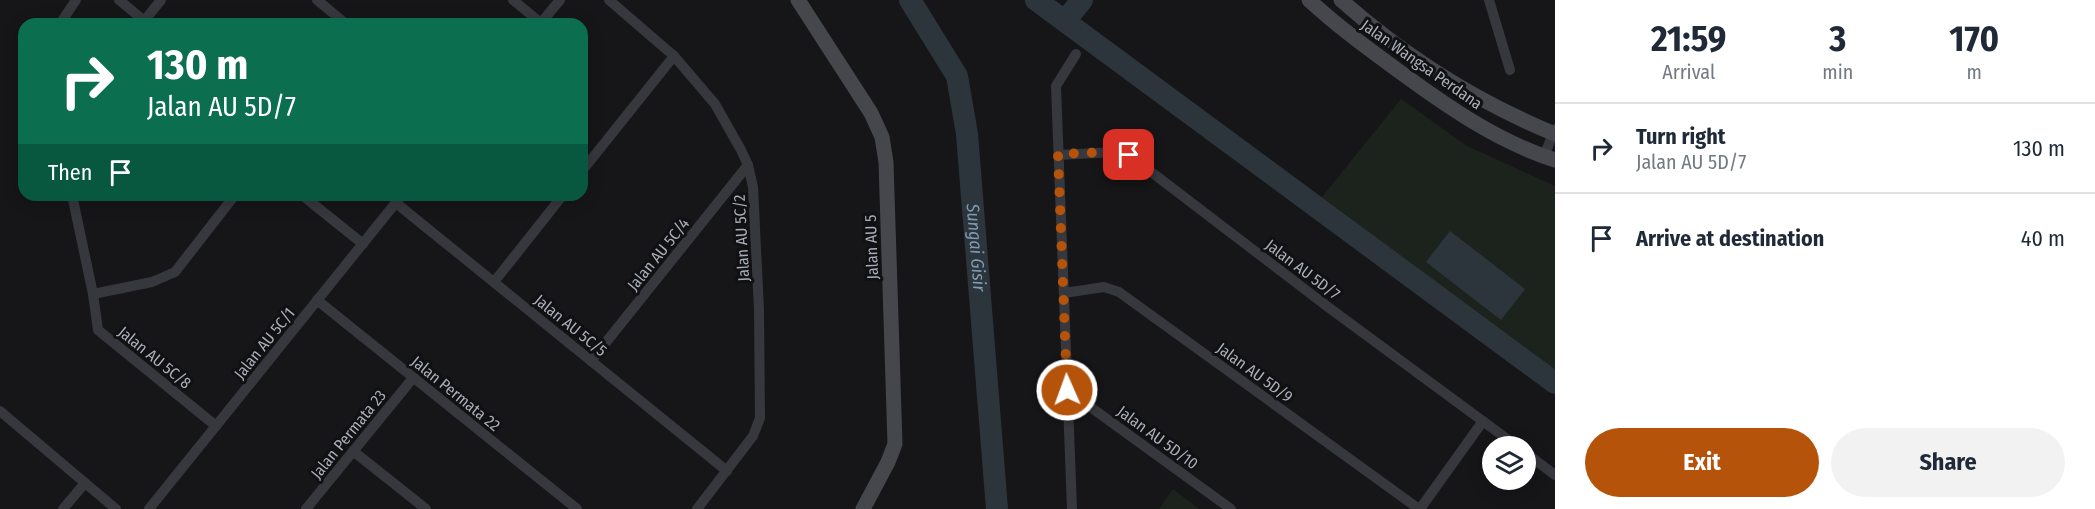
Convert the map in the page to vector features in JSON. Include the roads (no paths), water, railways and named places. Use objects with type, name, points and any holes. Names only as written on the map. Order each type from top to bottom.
[{"type":"main road","name":"Jalan AU 5","points":[[798,0],[871,113],[882,137],[885,153],[895,444],[863,509]]},
{"type":"main road","name":"Jalan Wangsa Perdana","points":[[1309,0],[1352,36],[1438,100],[1478,126],[1550,158]]},
{"type":"main road","name":"Jalan Wangsa Perdana","points":[[1341,0],[1410,55],[1480,99],[1554,132]]},
{"type":"street","points":[[64,18],[76,0]]},
{"type":"street","points":[[119,0],[141,18]]},
{"type":"street","points":[[149,18],[161,0]]},
{"type":"street","points":[[317,0],[339,18]]},
{"type":"street","points":[[513,0],[535,18]]},
{"type":"street","points":[[545,18],[560,0]]},
{"type":"street","name":"Jalan AU 5C/2","points":[[609,0],[674,56],[715,104],[748,165],[753,187],[759,310],[760,418],[753,436],[697,509]]},
{"type":"street","points":[[1489,0],[1510,70]]},
{"type":"street","points":[[1072,509],[1056,86],[1076,54]]},
{"type":"street","points":[[588,164],[674,56]]},
{"type":"street","points":[[1550,158],[1554,132]]},
{"type":"street","name":"Jalan AU 5D/7","points":[[1058,154],[1116,152],[1129,155],[1503,436]]},
{"type":"street","name":"Jalan AU 5C/4","points":[[591,361],[748,165]]},
{"type":"street","name":"Jalan AU 5C/8","points":[[73,201],[93,294],[98,330],[216,426]]},
{"type":"street","points":[[93,294],[152,282],[175,272],[230,201]]},
{"type":"street","points":[[309,201],[363,244]]},
{"type":"street","name":"Jalan AU 5C/1","points":[[149,509],[397,201]]},
{"type":"street","name":"Jalan AU 5C/5","points":[[401,201],[494,282],[727,471]]},
{"type":"street","points":[[494,282],[558,201]]},
{"type":"street","name":"Jalan AU 5D/9","points":[[1064,293],[1104,286],[1119,292],[1419,509]]},
{"type":"street","name":"Jalan Permata 22","points":[[317,300],[577,509]]},
{"type":"street","name":"Jalan Permata 23","points":[[306,509],[413,378]]},
{"type":"street","name":"Jalan AU 5D/10","points":[[1067,390],[1231,509]]},
{"type":"street","points":[[0,411],[116,509]]},
{"type":"street","points":[[1419,509],[1483,421]]},
{"type":"street","points":[[353,451],[426,509]]},
{"type":"street","points":[[1536,461],[1555,475]]},
{"type":"street","points":[[63,509],[85,483]]},
{"type":"waterway","name":"Sungai Gisir","points":[[910,0],[957,76],[967,134],[997,509]]},
{"type":"waterway","points":[[1036,0],[1555,383]]},
{"type":"waterway","points":[[1065,21],[1082,0]]}]
